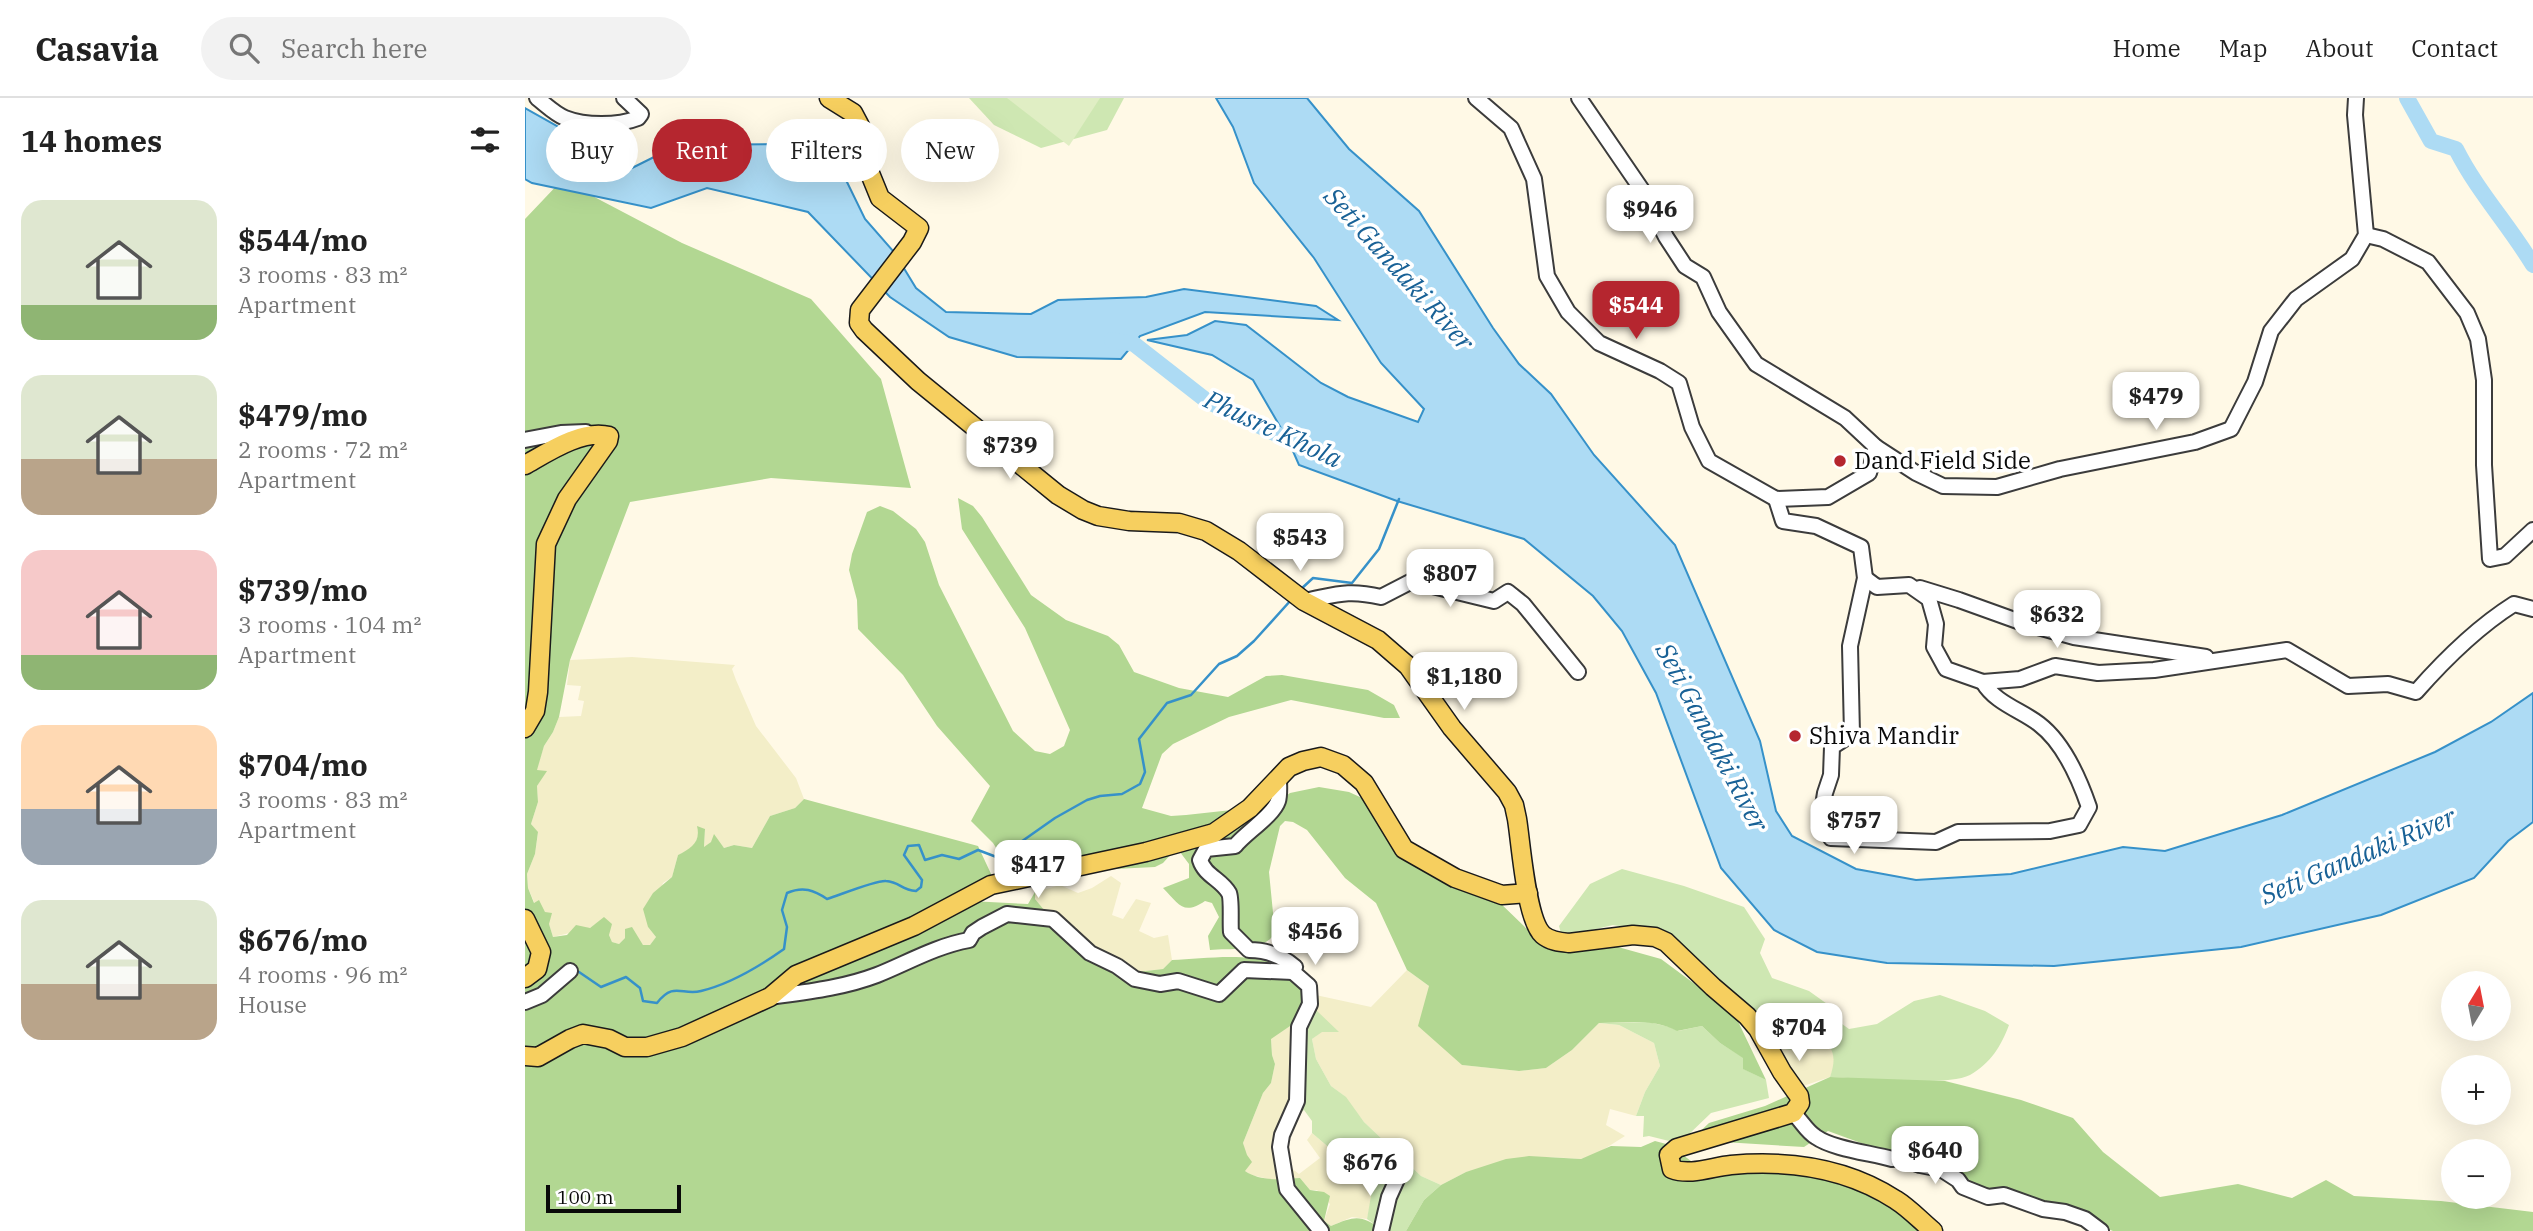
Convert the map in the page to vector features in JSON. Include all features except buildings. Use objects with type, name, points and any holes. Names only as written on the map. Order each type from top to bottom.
[{"type":"main road","points":[[829,98],[853,113],[862,130],[869,172],[880,198],[919,228],[912,242],[860,310],[858,317],[864,330],[918,381],[1058,495],[1098,516],[1129,521],[1179,523],[1206,531],[1240,551],[1304,601],[1357,628],[1399,657],[1452,728],[1507,792],[1514,805],[1531,912],[1538,929],[1551,940],[1569,943],[1644,936],[1666,942],[1713,987],[1739,1006],[1758,1029],[1799,1096],[1800,1102],[1793,1112],[1677,1148],[1669,1155],[1670,1166],[1686,1172],[1731,1165],[1775,1163],[1834,1172],[1877,1188],[1898,1201],[1933,1231]]},
{"type":"main road","points":[[525,465],[572,441],[598,435],[607,435],[609,439],[567,499],[546,544],[538,692],[535,711],[525,728]]},
{"type":"main road","points":[[525,1056],[538,1056],[583,1034],[609,1039],[625,1047],[647,1047],[682,1037],[770,998],[796,975],[914,926],[991,885],[1171,846],[1214,833],[1250,808],[1289,767],[1321,757],[1343,765],[1364,783],[1404,849],[1455,878],[1502,895],[1528,893]]},
{"type":"main road","points":[[525,919],[541,952],[537,969],[525,978]]},
{"type":"street","points":[[537,98],[562,117],[576,122],[601,124],[638,118],[641,114],[624,98]]},
{"type":"street","points":[[1476,98],[1511,128],[1534,179],[1547,276],[1567,312],[1599,342],[1679,383],[1692,427],[1709,461],[1776,499],[1828,497],[1868,473],[1876,447]]},
{"type":"street","points":[[1579,98],[1642,190],[1666,237],[1685,266],[1703,276],[1719,312],[1755,364],[1845,418],[1876,447],[1916,473],[1943,486],[1997,487],[2060,469],[2195,442],[2231,429],[2255,382],[2271,331],[2296,299],[2352,259],[2366,235],[2355,115],[2356,98]]},
{"type":"street","points":[[2366,235],[2383,239],[2428,262],[2467,313],[2478,339],[2484,380],[2484,465],[2490,559],[2505,556],[2533,530]]},
{"type":"street","points":[[525,440],[582,431],[598,435]]},
{"type":"street","points":[[1776,499],[1783,521],[1816,526],[1861,547],[1865,578],[1850,646],[1852,734],[1832,747],[1831,775],[1821,818],[1831,838],[1935,842],[1958,832],[2050,831],[2080,825],[2089,807],[2080,781],[2054,738],[2039,724],[1989,693],[1983,682]]},
{"type":"street","points":[[1865,578],[1877,587],[1909,585],[2074,637],[2218,659]]},
{"type":"street","points":[[1304,601],[1332,593],[1358,592],[1381,597],[1412,581],[1494,601],[1508,592],[1523,604],[1578,672]]},
{"type":"street","points":[[1909,585],[1929,599],[1935,624],[1934,647],[1946,669],[1983,682],[2021,679],[2055,666],[2098,673],[2154,670],[2287,650],[2348,686],[2388,684],[2416,692],[2452,651],[2504,611],[2514,604],[2533,609]]},
{"type":"street","points":[[1279,778],[1278,802],[1251,832],[1242,837],[1235,846],[1206,849],[1200,860],[1203,869],[1228,890],[1231,897],[1231,932],[1249,950],[1264,950],[1283,957],[1295,967],[1293,972]]},
{"type":"street","points":[[770,998],[829,988],[875,975],[928,952],[969,940],[973,933],[982,927],[1007,915],[1053,919],[1090,953],[1117,966],[1135,979],[1160,984],[1178,981],[1219,994],[1244,970],[1293,972],[1309,986],[1310,1004],[1299,1027],[1297,1101],[1282,1135],[1280,1147],[1287,1189],[1321,1231]]},
{"type":"street","points":[[525,1002],[542,995],[570,971]]},
{"type":"street","points":[[1793,1112],[1817,1139],[1941,1169],[1958,1180],[1963,1187],[1988,1197],[2004,1195],[2043,1209],[2065,1212],[2085,1219],[2101,1231]]},
{"type":"street","points":[[1381,1231],[1389,1197],[1398,1177]]},
{"type":"shaded area","points":[[632,657],[735,665],[732,669],[756,726],[796,778],[804,799],[795,808],[770,816],[752,848],[734,845],[724,848],[718,841],[711,842],[704,848],[705,830],[699,834],[693,848],[678,855],[672,877],[663,883],[648,927],[656,937],[650,945],[643,945],[636,936],[625,938],[619,944],[612,942],[597,923],[590,928],[553,937],[545,912],[535,904],[528,888],[527,874],[535,854],[538,833],[531,824],[538,802],[537,786],[546,771],[536,771],[544,746],[559,717],[581,716],[584,701],[578,700],[581,686],[567,685],[570,660]]},
{"type":"shaded area","points":[[1111,876],[1121,883],[1112,915],[1123,919],[1136,899],[1151,903],[1139,931],[1154,938],[1168,935],[1172,960],[1163,969],[1137,972],[1108,956],[1085,960],[1049,922],[1045,911],[1035,899],[1035,892],[1060,885],[1078,893]]},
{"type":"shaded area","points":[[1407,970],[1429,986],[1462,1065],[1519,1071],[1546,1068],[1572,1050],[1599,1023],[1619,1025],[1654,1043],[1660,1066],[1645,1092],[1636,1116],[1610,1109],[1606,1125],[1625,1136],[1598,1153],[1581,1159],[1550,1157],[1466,1172],[1441,1185],[1421,1176],[1364,1122],[1343,1095],[1331,1086],[1316,1059],[1312,1039],[1321,1032],[1338,1032],[1311,1008],[1311,994],[1371,1007]]},
{"type":"shaded area","points":[[1794,1020],[1826,1041],[1834,1051],[1836,1062],[1830,1077],[1800,1087],[1775,1057],[1780,1048],[1791,1049],[1785,1036],[1788,1025]]},
{"type":"shaded area","points":[[1293,1024],[1297,1083],[1277,1157],[1299,1174],[1320,1158],[1307,1140],[1312,1133],[1346,1162],[1373,1191],[1367,1219],[1352,1217],[1331,1226],[1324,1221],[1330,1204],[1317,1190],[1310,1190],[1300,1178],[1273,1180],[1245,1171],[1246,1155],[1243,1143],[1263,1093],[1271,1083],[1275,1064],[1271,1038]]},
{"type":"green space","points":[[969,98],[1124,98],[1107,130],[1041,148],[999,127],[999,119],[988,119]]},
{"type":"green space","points":[[1007,98],[1100,98],[1069,146]]},
{"type":"green space","points":[[560,182],[566,182],[682,243],[811,299],[881,379],[911,488],[771,478],[630,502],[570,660],[559,717],[544,746],[537,770],[547,771],[537,786],[538,802],[531,824],[538,832],[535,854],[527,874],[528,888],[534,903],[539,900],[545,912],[552,913],[549,924],[553,937],[567,935],[576,925],[590,928],[604,917],[612,924],[609,935],[612,942],[619,944],[625,938],[625,929],[632,927],[643,945],[650,945],[656,937],[648,927],[643,909],[653,893],[672,877],[678,855],[691,847],[698,836],[697,826],[705,829],[704,847],[711,842],[714,834],[724,848],[734,845],[752,848],[770,816],[795,808],[804,799],[978,846],[992,876],[970,901],[1028,904],[1035,892],[1035,899],[1045,911],[1049,922],[1078,938],[1079,953],[1085,960],[1108,956],[1137,972],[1163,969],[1172,960],[1249,958],[1284,969],[1297,981],[1305,998],[1293,1024],[1271,1039],[1275,1064],[1271,1083],[1263,1093],[1243,1143],[1252,1162],[1245,1171],[1265,1178],[1300,1178],[1310,1190],[1324,1192],[1330,1196],[1324,1221],[1331,1226],[1359,1218],[1384,1231],[525,1231],[525,219]]},
{"type":"green space","points":[[958,498],[973,506],[982,517],[1031,595],[1066,620],[1108,636],[1119,645],[1134,672],[1179,688],[1228,697],[1266,676],[1282,675],[1368,690],[1394,705],[1400,718],[1384,718],[1291,700],[1229,717],[1173,744],[1162,754],[1142,808],[1171,816],[1186,815],[1250,808],[1263,801],[1278,802],[1290,793],[1319,787],[1349,792],[1362,798],[1426,870],[1497,900],[1529,931],[1557,942],[1618,947],[1661,959],[1734,1013],[1766,1080],[1743,1069],[1743,1058],[1720,1043],[1702,1026],[1677,1031],[1659,1024],[1639,1022],[1599,1023],[1572,1050],[1546,1068],[1519,1071],[1462,1065],[1418,1026],[1429,986],[1407,970],[1376,903],[1345,878],[1307,830],[1293,822],[1285,821],[1280,826],[1269,872],[1275,933],[1263,944],[1255,947],[1210,950],[1208,936],[1219,917],[1212,903],[1205,901],[1186,908],[1163,888],[1189,878],[1189,864],[1180,852],[1173,852],[1155,867],[1015,877],[993,843],[971,821],[990,786],[937,726],[903,675],[858,629],[857,600],[849,570],[867,512],[880,506],[893,511],[916,529],[925,542],[939,585],[1013,731],[1035,751],[1050,754],[1064,746],[1070,730],[1025,628],[962,529]]},
{"type":"green space","points":[[1622,869],[1684,886],[1744,907],[1765,939],[1760,953],[1772,978],[1809,991],[1830,1006],[1835,1019],[1849,1029],[1877,1024],[1914,1001],[1940,995],[1985,1011],[2009,1025],[2006,1033],[1999,1047],[1984,1065],[1970,1075],[1943,1081],[1830,1077],[1833,1065],[1831,1048],[1794,1020],[1788,1025],[1785,1036],[1791,1050],[1780,1048],[1775,1057],[1668,935],[1613,925],[1562,937],[1559,926],[1590,884]]},
{"type":"green space","points":[[1311,1008],[1339,1032],[1322,1032],[1312,1039],[1316,1059],[1331,1086],[1346,1097],[1364,1122],[1421,1176],[1441,1185],[1424,1200],[1406,1231],[1384,1231],[1367,1219],[1372,1190],[1346,1162],[1312,1133],[1312,1121],[1304,1110],[1294,1118],[1300,1043]]},
{"type":"green space","points":[[1648,1022],[1678,1031],[1702,1026],[1720,1043],[1744,1058],[1744,1069],[1766,1080],[1769,1098],[1711,1113],[1686,1137],[1673,1142],[1643,1137],[1644,1116],[1636,1116],[1645,1092],[1660,1066],[1654,1043],[1619,1025],[1599,1023]]},
{"type":"green space","points":[[1830,1077],[1945,1081],[2021,1100],[2073,1118],[2103,1152],[2160,1197],[2238,1184],[2292,1198],[2326,1180],[2354,1196],[2441,1201],[2441,1209],[2508,1209],[2533,1212],[2533,1231],[2113,1231],[2034,1198],[1982,1187],[1828,1131],[1804,1147],[1691,1140],[1709,1123],[1765,1106]]},
{"type":"green space","points":[[1655,1141],[1670,1145],[1704,1171],[1819,1173],[1886,1197],[1924,1231],[1406,1231],[1424,1200],[1441,1185],[1466,1172],[1506,1159],[1529,1156],[1581,1159],[1611,1146],[1641,1147]]},
{"type":"water","name":"Seti Gandaki River","points":[[1216,98],[1307,98],[1349,149],[1419,211],[1519,364],[1551,394],[1594,455],[1675,545],[1760,741],[1776,811],[1792,836],[1856,869],[1916,880],[2011,874],[2123,847],[2165,851],[2282,815],[2435,752],[2491,722],[2533,693],[2533,822],[2508,841],[2474,878],[2381,915],[2241,947],[2054,966],[1887,963],[1817,952],[1774,930],[1721,868],[1656,693],[1622,631],[1593,596],[1524,539],[1397,501],[1299,465],[1289,442],[1253,380],[1212,355],[1147,340],[1187,335],[1215,321],[1246,325],[1321,383],[1348,397],[1418,422],[1424,409],[1381,363],[1314,258],[1254,183],[1233,127]]},
{"type":"water","points":[[525,108],[546,120],[546,182],[638,182],[638,165],[652,158],[652,182],[752,182],[752,144],[766,144],[766,182],[847,182],[865,219],[894,252],[916,288],[946,312],[1031,314],[1058,300],[1146,297],[1184,289],[1316,306],[1338,320],[1205,312],[1140,336],[1121,359],[1017,357],[949,337],[890,297],[808,212],[707,188],[651,208],[532,183],[525,179]]},
{"type":"waterway","points":[[2407,98],[2431,141],[2456,149],[2533,265]]},
{"type":"waterway","name":"Phusre Khola","points":[[1112,340],[1134,344],[1207,401],[1308,449]]},
{"type":"waterway","points":[[1300,590],[1313,578],[1352,583],[1379,549],[1399,499]]},
{"type":"waterway","points":[[573,971],[579,972],[601,987],[626,977],[640,988],[643,1001],[657,1003],[673,991],[694,992],[723,984],[784,949],[787,927],[782,910],[787,893],[808,890],[827,899],[881,881],[916,891],[921,887],[922,880],[904,855],[908,846],[919,845],[925,860],[942,855],[959,859],[978,850],[1007,861],[1014,860],[1018,844],[1055,818],[1087,800],[1122,794],[1140,784],[1145,772],[1139,739],[1167,703],[1191,695],[1219,664],[1237,656],[1254,641],[1291,600]]},
{"type":"place","name":"Dand Field Side","points":[[1840,461]]},
{"type":"place","name":"Shiva Mandir","points":[[1795,736]]}]
